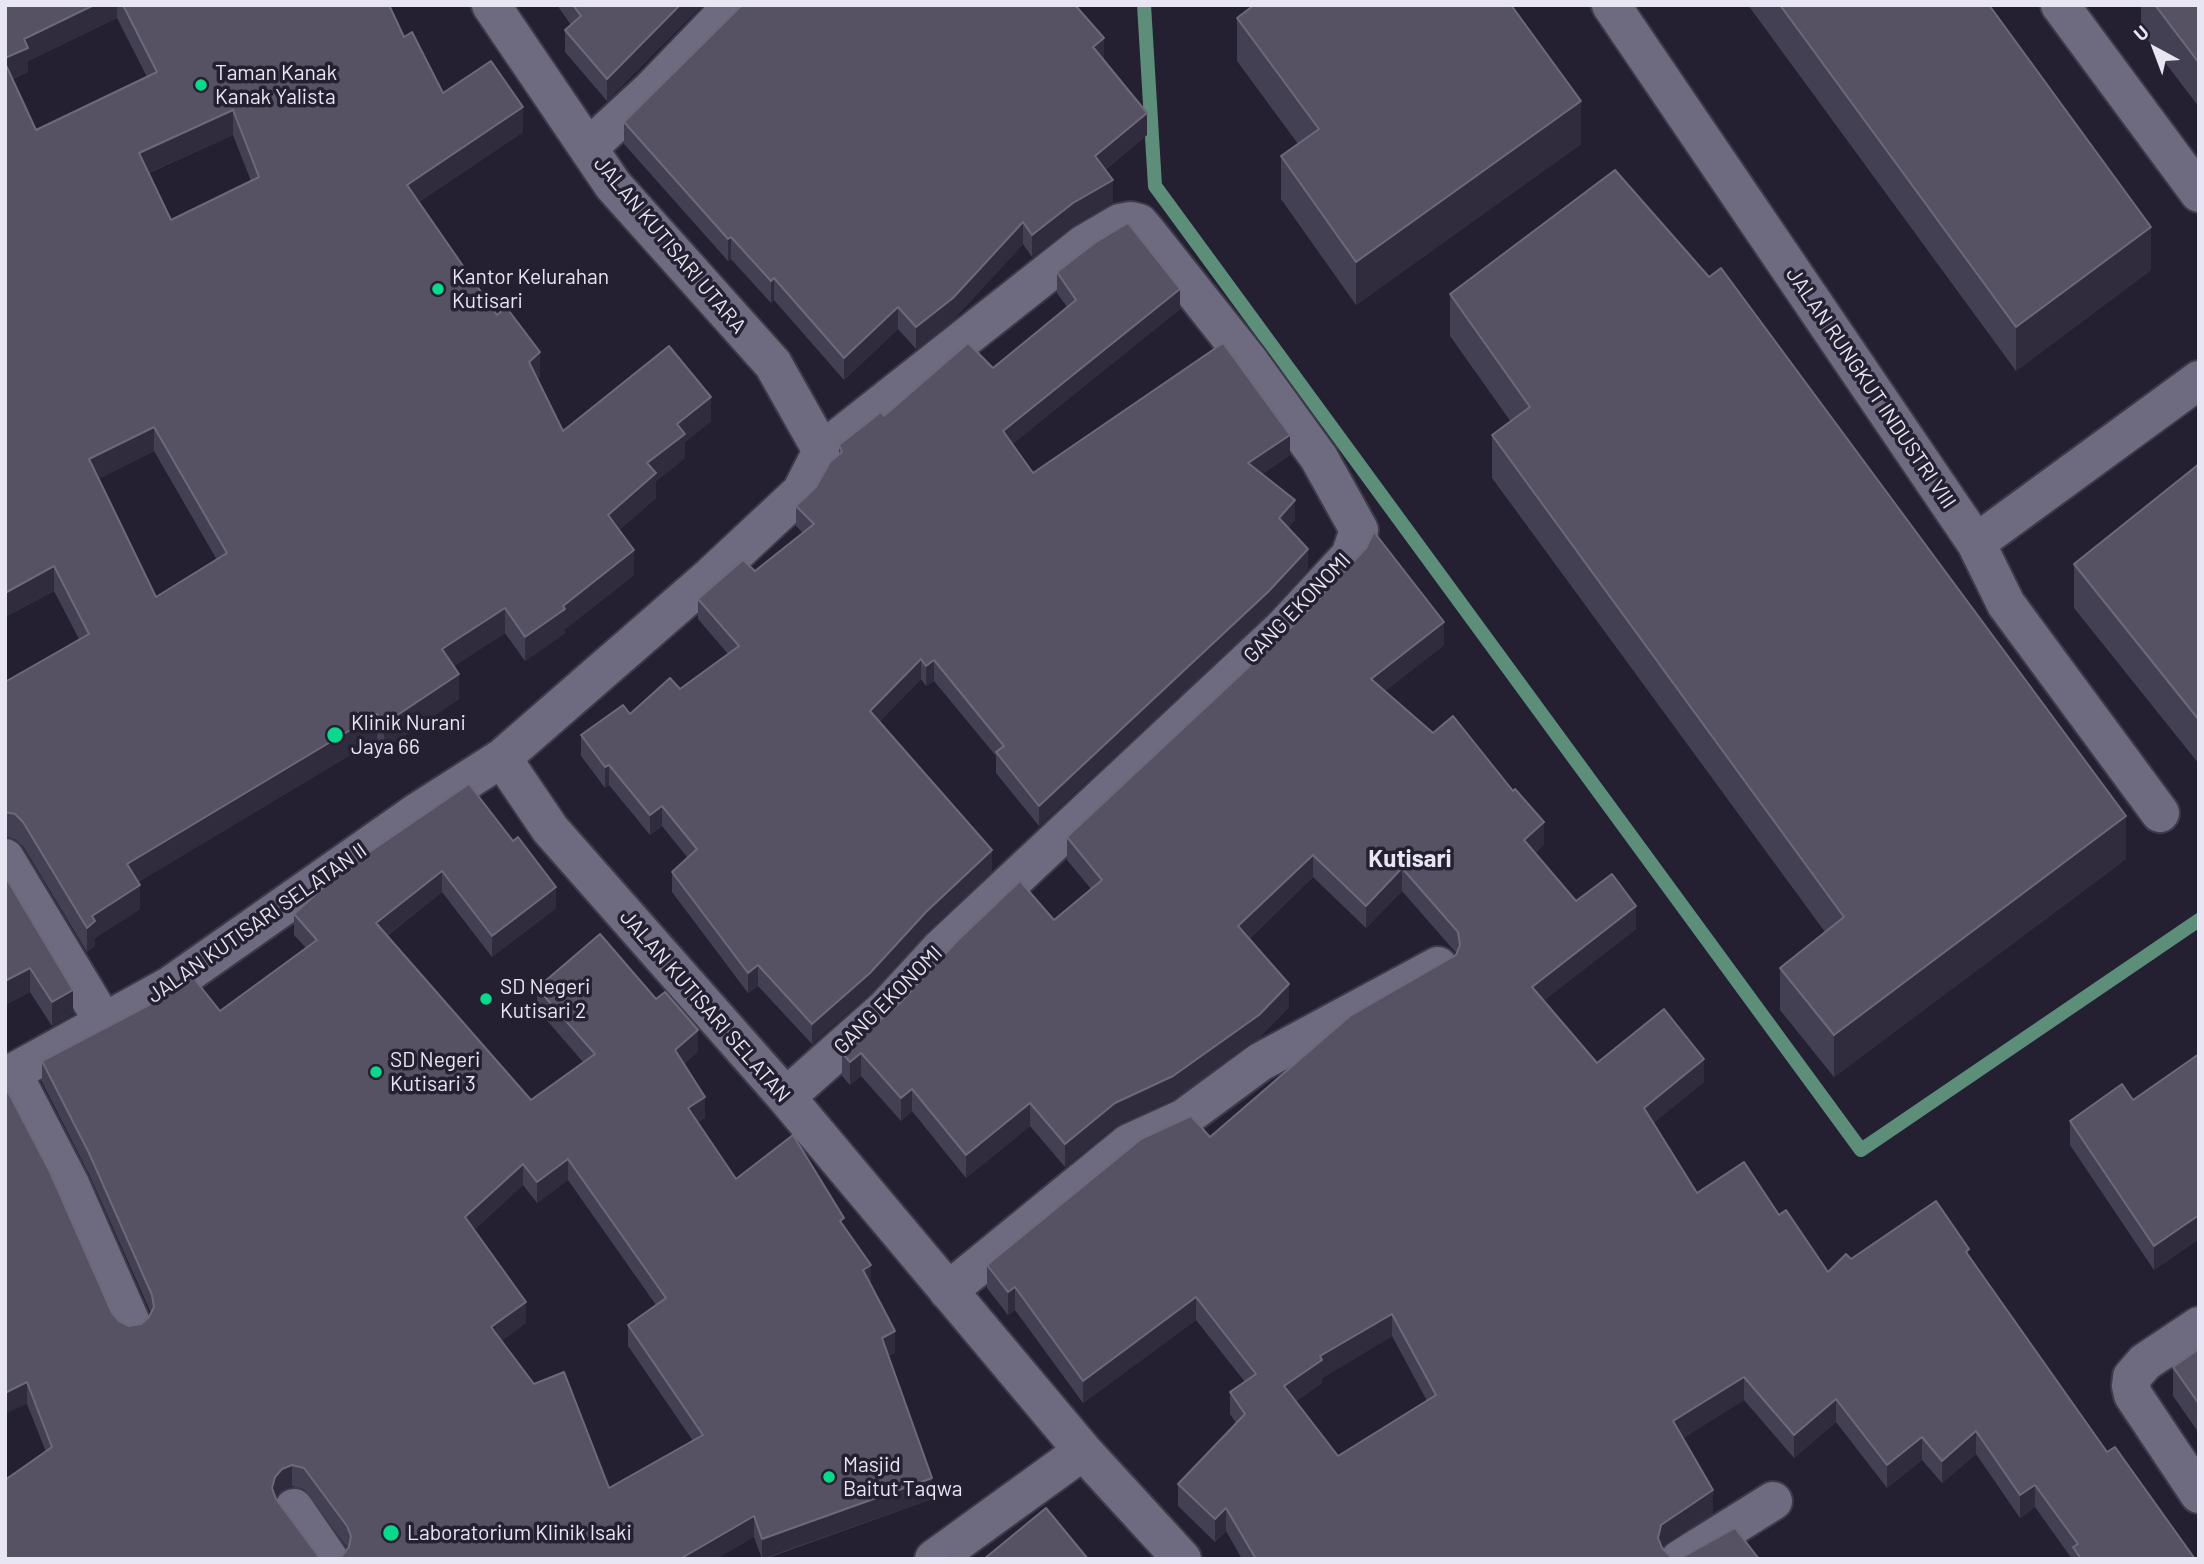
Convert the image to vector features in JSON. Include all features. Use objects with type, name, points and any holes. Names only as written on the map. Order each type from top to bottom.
[{"type":"street","name":"JALAN KUTISARI UTARA","points":[[491,5],[613,185],[773,364],[822,451]]},
{"type":"street","points":[[588,148],[651,90],[733,5]]},
{"type":"street","name":"JALAN RUNGKUT INDUSTRI VIII","points":[[1611,5],[1976,542],[2006,604],[2160,813]]},
{"type":"street","points":[[2060,5],[2199,193]]},
{"type":"street","name":"GANG EKONOMI","points":[[786,1097],[885,1009],[941,948],[1284,627],[1350,556],[1359,530],[1319,458],[1249,361],[1146,231],[1139,223],[1131,221],[1120,223],[1084,244],[822,451]]},
{"type":"street","points":[[1976,542],[2199,380]]},
{"type":"street","points":[[502,758],[711,576],[801,492],[822,451]]},
{"type":"street","name":"JALAN KUTISARI SELATAN II","points":[[9,1075],[171,985],[415,813],[502,758]]},
{"type":"street","name":"JALAN KUTISARI SELATAN","points":[[502,758],[550,829],[786,1097],[1083,1451],[1182,1559]]},
{"type":"street","points":[[5,858],[105,1024]]},
{"type":"street","points":[[948,1291],[1129,1143],[1184,1118],[1260,1062],[1438,966]]},
{"type":"street","points":[[9,1075],[70,1184],[132,1325]]},
{"type":"street","points":[[2199,1326],[2145,1362],[2132,1377],[2133,1395],[2199,1494]]},
{"type":"street","points":[[934,1559],[1083,1451]]},
{"type":"street","points":[[1680,1559],[1773,1501]]},
{"type":"street","points":[[294,1508],[329,1559]]},
{"type":"building","points":[[5,5],[94,5],[24,39],[28,48],[5,58]]},
{"type":"building","points":[[123,5],[389,5],[404,37],[412,32],[443,93],[491,61],[523,107],[407,185],[497,315],[506,307],[540,352],[529,362],[563,431],[669,346],[711,397],[677,424],[685,434],[647,463],[656,473],[608,515],[634,550],[563,606],[565,609],[525,637],[505,608],[442,649],[459,674],[384,724],[377,714],[127,864],[140,885],[92,916],[95,921],[87,928],[23,822],[15,814],[5,812],[5,682],[89,634],[54,566],[5,593],[5,63],[36,130],[157,72]],"holes":[[[233,110],[259,177],[171,220],[139,153]],[[154,427],[227,553],[156,597],[89,459]]]},
{"type":"building","points":[[573,5],[680,5],[607,79],[565,30],[581,16]]},
{"type":"building","points":[[742,5],[1075,5],[1104,38],[1093,47],[1147,113],[1095,156],[1113,180],[1073,203],[1032,235],[1023,222],[953,298],[916,327],[898,307],[844,358],[774,278],[771,281],[731,237],[728,239],[624,122]]},
{"type":"building","points":[[1254,5],[1511,5],[1581,101],[1356,262],[1281,156],[1319,129],[1237,18]]},
{"type":"building","points":[[1780,5],[1989,5],[2151,227],[2016,327]]},
{"type":"building","points":[[2155,5],[2199,5],[2199,63]]},
{"type":"building","points":[[1615,170],[1709,277],[1721,268],[2126,816],[1834,1035],[1780,968],[1844,917],[1492,435],[1530,407],[1450,294]]},
{"type":"building","points":[[1128,223],[1180,289],[1003,431],[1033,473],[1223,343],[1290,435],[1248,463],[1295,500],[1279,518],[1308,549],[1269,591],[1039,806],[996,752],[1004,746],[934,660],[926,666],[921,659],[870,711],[992,850],[926,912],[870,973],[812,1024],[758,965],[748,973],[672,872],[697,849],[662,806],[650,815],[609,765],[605,767],[581,735],[623,705],[630,714],[670,678],[680,689],[739,646],[698,599],[743,560],[755,571],[814,524],[796,506],[816,487],[830,462],[842,452],[839,445],[881,412],[884,416],[968,343],[993,368],[1076,300],[1057,272],[1096,242]]},
{"type":"building","points":[[2199,464],[2199,720],[2074,564]]},
{"type":"building","points":[[1374,532],[1444,622],[1371,679],[1433,733],[1453,716],[1513,791],[1515,789],[1544,822],[1524,840],[1576,901],[1612,874],[1636,906],[1532,987],[1597,1063],[1664,1009],[1704,1059],[1644,1108],[1697,1193],[1744,1162],[1779,1215],[1786,1210],[1828,1272],[1846,1254],[1851,1259],[1936,1201],[1969,1249],[1966,1252],[2107,1452],[2115,1447],[2195,1559],[2081,1559],[2073,1547],[2078,1544],[2035,1485],[2020,1495],[1976,1431],[1942,1461],[1922,1437],[1887,1465],[1836,1399],[1794,1435],[1744,1377],[1673,1421],[1713,1490],[1661,1525],[1658,1538],[1662,1548],[1670,1556],[1681,1558],[1735,1528],[1759,1559],[1256,1559],[1226,1508],[1215,1519],[1178,1484],[1245,1414],[1230,1392],[1256,1374],[1196,1297],[1083,1381],[1015,1287],[1008,1292],[987,1265],[1141,1139],[1191,1116],[1210,1137],[1350,1016],[1456,955],[1460,945],[1458,932],[1402,868],[1366,906],[1313,855],[1238,926],[1289,984],[1259,1015],[1173,1076],[1115,1103],[1065,1144],[1030,1103],[966,1155],[912,1089],[901,1098],[861,1053],[850,1062],[842,1053],[900,1003],[957,941],[1020,881],[1054,920],[1102,880],[1067,837],[1299,620],[1366,548]],"holes":[[[1392,1314],[1436,1395],[1338,1456],[1284,1386],[1322,1360],[1320,1356]]]},
{"type":"building","points":[[469,784],[513,841],[518,837],[556,887],[492,936],[442,871],[376,923],[531,1100],[595,1054],[537,988],[600,934],[656,999],[665,992],[698,1030],[675,1050],[705,1097],[688,1108],[736,1179],[793,1135],[844,1218],[840,1221],[871,1265],[863,1270],[895,1331],[882,1338],[932,1478],[762,1539],[754,1516],[680,1559],[334,1559],[342,1556],[349,1547],[351,1536],[347,1526],[304,1468],[292,1465],[282,1469],[275,1477],[272,1488],[276,1499],[319,1557],[327,1559],[5,1559],[5,1480],[52,1447],[27,1382],[5,1393],[5,1086],[50,1172],[112,1313],[119,1321],[129,1326],[141,1324],[149,1317],[154,1307],[152,1295],[89,1153],[42,1061],[149,1005],[192,976],[220,1011],[317,940],[294,914],[343,870]],"holes":[[[568,1159],[666,1298],[628,1325],[703,1435],[609,1488],[564,1372],[534,1384],[491,1327],[526,1302],[465,1217],[523,1164],[537,1182]]]},
{"type":"building","points":[[5,876],[73,990],[52,1002],[30,968],[5,981]]},
{"type":"building","points":[[2199,1054],[2199,1215],[2154,1246],[2070,1121],[2122,1084],[2133,1100]]},
{"type":"building","points":[[2199,1349],[2199,1404],[2173,1367]]},
{"type":"building","points":[[1046,1508],[1088,1559],[984,1559]]},
{"type":"waterway","points":[[1144,5],[1155,186],[1861,1150],[2199,920]]},
{"type":"place","name":"Taman Kanak Kanak Yalista","points":[[201,85]]},
{"type":"place","name":"Kantor Kelurahan Kutisari","points":[[438,289]]},
{"type":"place","name":"Klinik Nurani Jaya 66","points":[[335,735]]},
{"type":"place","name":"SD Negeri Kutisari 2","points":[[486,999]]},
{"type":"place","name":"SD Negeri Kutisari 3","points":[[376,1072]]},
{"type":"place","name":"Masjid Baitut Taqwa","points":[[829,1477]]},
{"type":"place","name":"Laboratorium Klinik Isaki","points":[[391,1533]]},
{"type":"district","name":"Kutisari","points":[[1410,859]]}]
